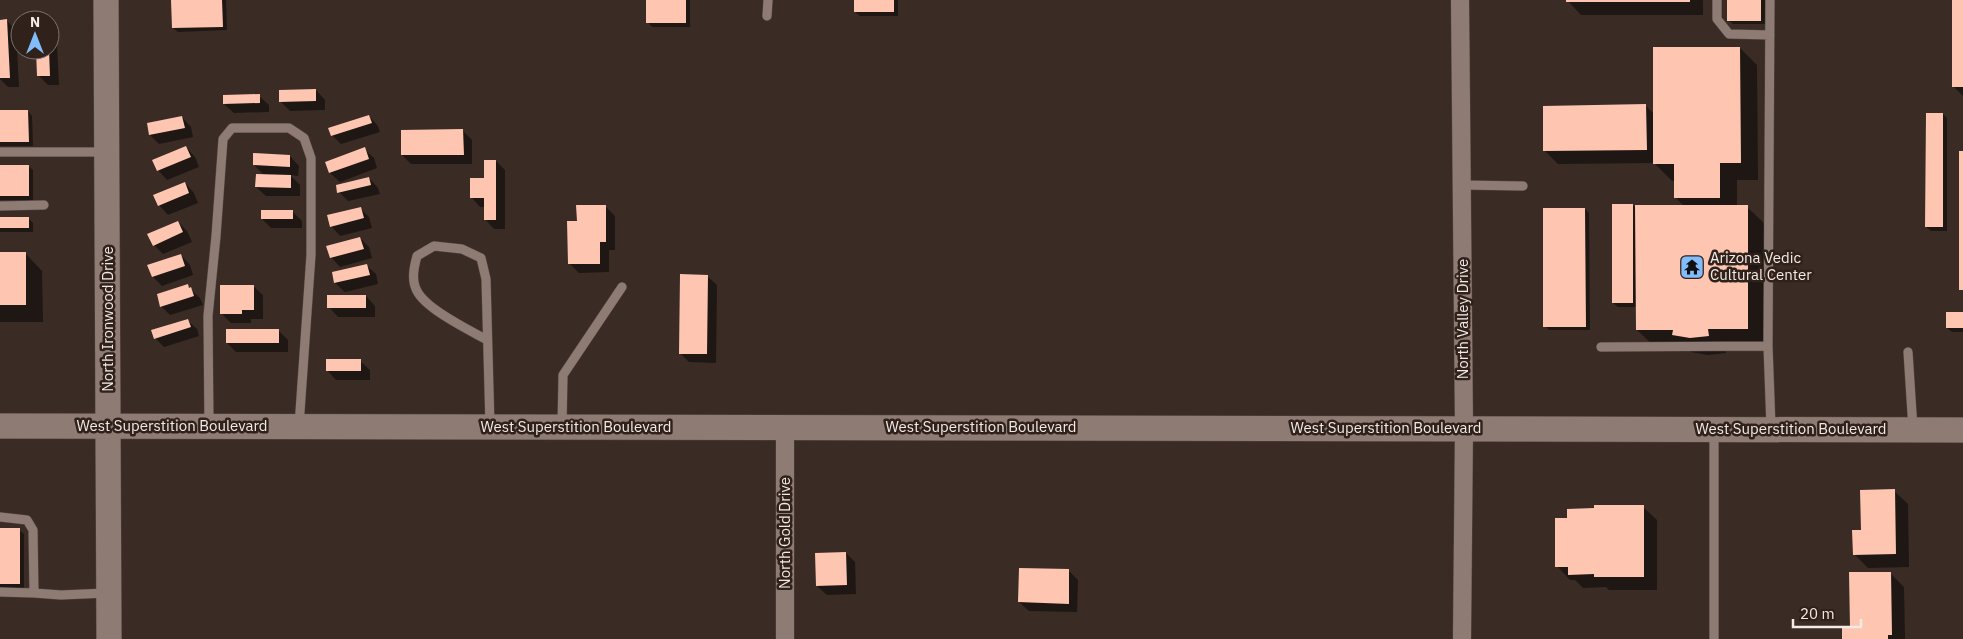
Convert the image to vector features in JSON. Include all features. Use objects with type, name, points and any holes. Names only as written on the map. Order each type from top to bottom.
[{"type":"main road","name":"North Ironwood Drive","points":[[106,0],[109,639]]},
{"type":"main road","name":"West Superstition Boulevard","points":[[0,426],[1963,430]]},
{"type":"street","name":"North Valley Drive","points":[[1460,0],[1464,428],[1462,639]]},
{"type":"street","name":"North Gold Drive","points":[[784,427],[785,639]]},
{"type":"lane","points":[[767,16],[768,0]]},
{"type":"lane","points":[[1717,0],[1718,20],[1729,34],[1770,35]]},
{"type":"lane","points":[[1770,0],[1768,346],[1771,430]]},
{"type":"lane","points":[[209,426],[208,316],[223,139],[232,128],[289,128],[304,138],[311,158],[311,255],[299,426]]},
{"type":"lane","points":[[0,152],[107,152]]},
{"type":"lane","points":[[1462,185],[1523,186]]},
{"type":"lane","points":[[0,206],[44,205]]},
{"type":"lane","points":[[487,340],[436,311],[417,291],[413,271],[417,256],[434,246],[462,249],[481,258],[486,279],[490,427]]},
{"type":"lane","points":[[562,426],[563,375],[622,287]]},
{"type":"lane","points":[[1601,347],[1768,346]]},
{"type":"lane","points":[[1908,352],[1913,430]]},
{"type":"lane","points":[[1714,429],[1714,639]]},
{"type":"lane","points":[[0,517],[26,520],[33,530],[34,593]]},
{"type":"lane","points":[[0,592],[61,595],[110,593]]},
{"type":"building","points":[[171,0],[222,0],[223,27],[172,28]]},
{"type":"building","points":[[646,0],[686,0],[686,23],[646,23]]},
{"type":"building","points":[[854,0],[894,0],[894,12],[854,12]]},
{"type":"building","points":[[1566,0],[1690,0],[1690,2],[1566,2]]},
{"type":"building","points":[[1727,0],[1761,0],[1761,21],[1727,21]]},
{"type":"building","points":[[1952,0],[1963,0],[1963,87],[1952,87]]},
{"type":"building","points":[[7,19],[10,78],[0,78],[0,20]]},
{"type":"building","points":[[1653,47],[1740,47],[1741,163],[1720,163],[1720,198],[1674,198],[1674,164],[1653,164]]},
{"type":"building","points":[[36,60],[49,60],[50,76],[37,76]]},
{"type":"building","points":[[316,89],[316,101],[279,102],[279,90]]},
{"type":"building","points":[[260,94],[260,103],[223,104],[223,95]]},
{"type":"building","points":[[1646,104],[1647,150],[1543,151],[1543,106]]},
{"type":"building","points":[[0,110],[28,110],[29,142],[0,142]]},
{"type":"building","points":[[1926,113],[1943,113],[1943,227],[1925,227]]},
{"type":"building","points":[[369,115],[372,123],[331,136],[328,128]]},
{"type":"building","points":[[182,116],[185,128],[149,135],[147,123]]},
{"type":"building","points":[[463,129],[464,155],[401,155],[401,130]]},
{"type":"building","points":[[186,146],[191,157],[157,171],[152,160]]},
{"type":"building","points":[[365,147],[369,159],[329,173],[325,162]]},
{"type":"building","points":[[1959,151],[1963,151],[1963,290],[1959,290]]},
{"type":"building","points":[[253,153],[290,155],[290,167],[253,165]]},
{"type":"building","points":[[484,160],[496,160],[496,220],[484,220],[484,198],[470,198],[470,178],[484,178]]},
{"type":"building","points":[[0,165],[29,165],[29,196],[0,196]]},
{"type":"building","points":[[256,174],[291,175],[291,188],[255,187]]},
{"type":"building","points":[[369,177],[371,185],[337,193],[336,185]]},
{"type":"building","points":[[185,182],[189,193],[158,206],[153,195]]},
{"type":"building","points":[[1612,204],[1633,204],[1633,303],[1612,303]]},
{"type":"building","points":[[576,205],[606,205],[606,242],[600,242],[600,264],[568,264],[567,221],[577,221]]},
{"type":"building","name":"Arizona Vedic Cultural Center","points":[[1635,205],[1748,205],[1748,329],[1708,329],[1709,336],[1690,338],[1672,335],[1673,330],[1636,330]]},
{"type":"building","points":[[361,207],[364,218],[330,227],[327,215]]},
{"type":"building","points":[[1543,208],[1585,208],[1586,327],[1543,327]]},
{"type":"building","points":[[261,210],[293,210],[293,219],[261,219]]},
{"type":"building","points":[[0,217],[29,217],[29,228],[0,228]]},
{"type":"building","points":[[178,221],[183,232],[153,246],[147,234]]},
{"type":"building","points":[[360,237],[364,249],[330,258],[326,246]]},
{"type":"building","points":[[0,252],[26,252],[26,305],[0,305]]},
{"type":"building","points":[[181,254],[185,266],[152,277],[147,265]]},
{"type":"building","points":[[367,264],[370,275],[334,283],[332,272]]},
{"type":"building","points":[[680,274],[708,275],[707,354],[679,354]]},
{"type":"building","points":[[188,284],[194,296],[160,307],[157,294]]},
{"type":"building","points":[[220,285],[254,285],[254,310],[242,310],[242,314],[220,314]]},
{"type":"building","points":[[327,295],[366,295],[366,308],[327,308]]},
{"type":"building","points":[[1946,312],[1963,312],[1963,328],[1946,328]]},
{"type":"building","points":[[188,319],[191,327],[154,339],[151,330]]},
{"type":"building","points":[[226,329],[279,329],[279,343],[226,343]]},
{"type":"building","points":[[326,359],[361,359],[361,371],[326,371]]},
{"type":"building","points":[[1895,489],[1896,554],[1853,555],[1852,530],[1861,530],[1860,490]]},
{"type":"building","points":[[1594,505],[1644,505],[1644,577],[1594,577],[1594,574],[1568,575],[1568,567],[1555,567],[1555,518],[1567,518],[1567,509],[1594,508]]},
{"type":"building","points":[[0,528],[20,528],[20,584],[0,584]]},
{"type":"building","points":[[846,552],[847,585],[816,586],[815,553]]},
{"type":"building","points":[[1019,568],[1069,569],[1069,604],[1018,602]]},
{"type":"building","points":[[1849,572],[1891,572],[1892,635],[1888,635],[1888,639],[1842,639],[1842,628],[1850,628]]},
{"type":"place","name":"Arizona Vedic Cultural Center","points":[[1692,267]]}]
